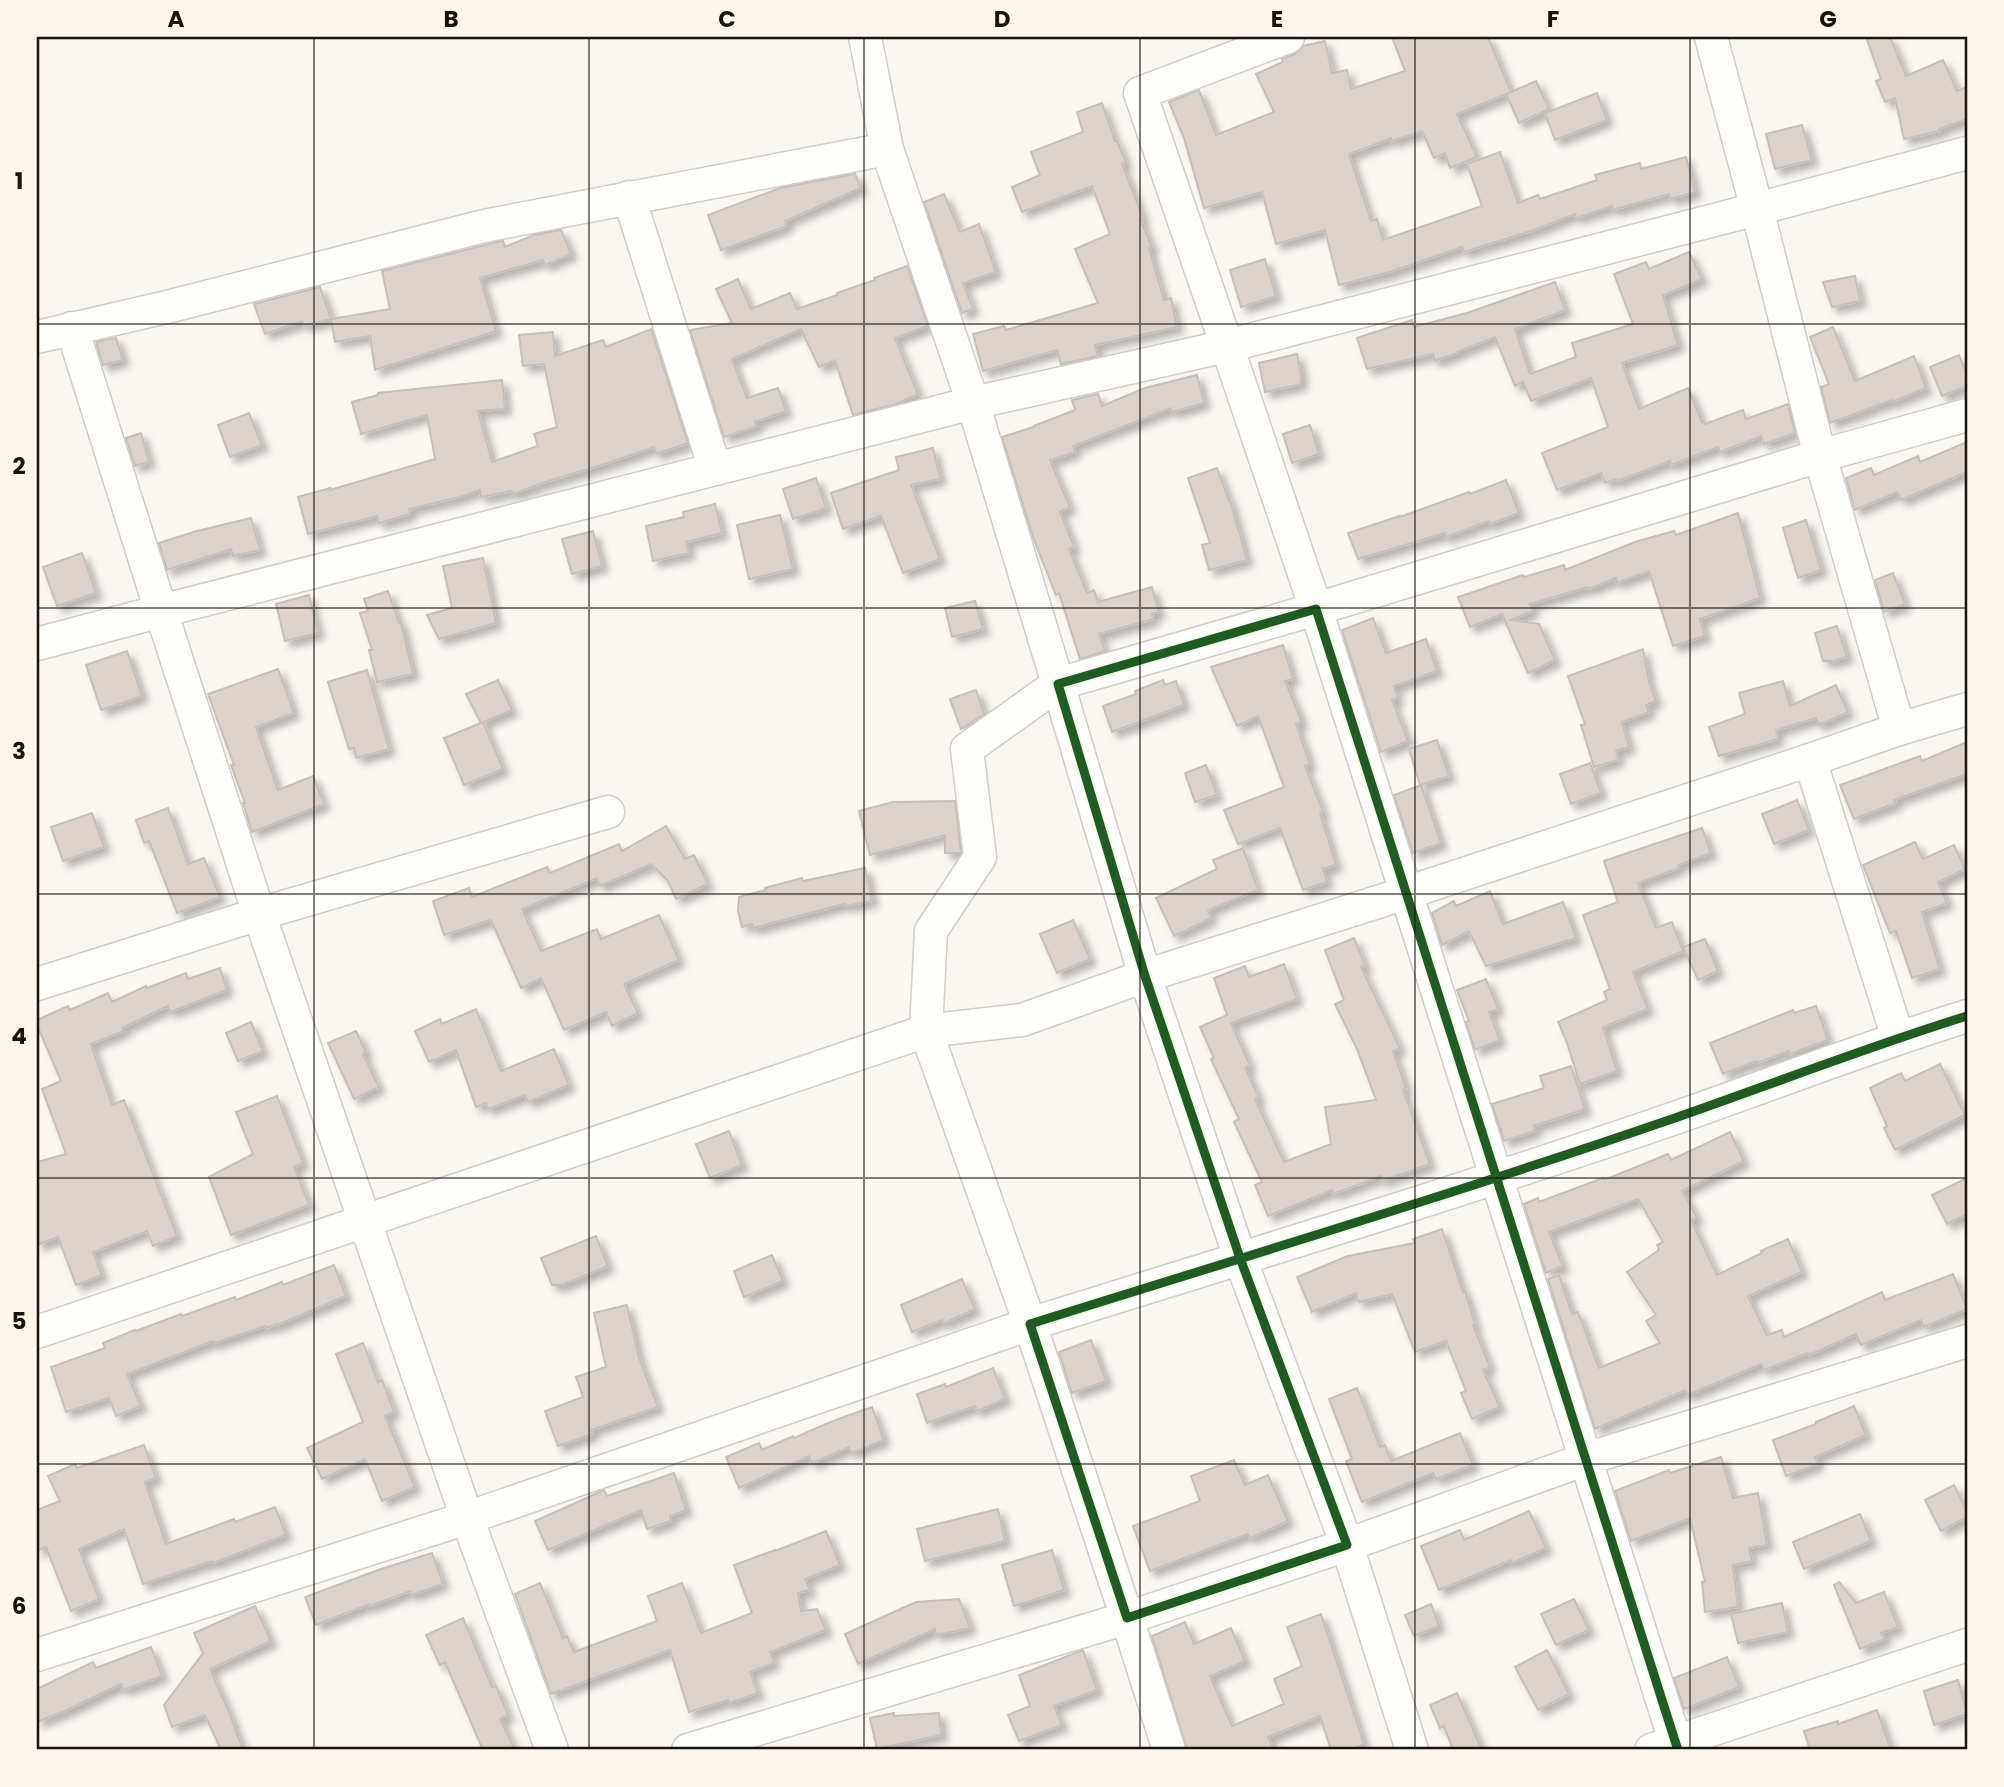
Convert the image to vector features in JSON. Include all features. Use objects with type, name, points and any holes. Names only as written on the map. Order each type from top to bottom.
[{"type":"street","points":[[865,37],[887,149],[973,403],[1145,975],[1240,1258],[1347,1545],[1412,1750]]},
{"type":"street","points":[[1288,37],[1140,93],[1315,608],[1406,893],[1586,1459],[1668,1747],[1967,1645]]},
{"type":"street","points":[[1712,37],[1821,456],[1899,729]]},
{"type":"street","points":[[37,337],[171,306],[484,226],[887,149]]},
{"type":"street","points":[[37,644],[973,403],[1227,346],[1967,153]]},
{"type":"street","points":[[629,197],[715,469]]},
{"type":"street","points":[[72,328],[160,611],[259,914],[467,1518],[552,1750]]},
{"type":"street","points":[[1168,1750],[1030,1324],[926,1031],[931,931],[980,857],[967,749],[1058,684],[1821,456],[1967,415]]},
{"type":"street","points":[[37,1332],[926,1031],[1022,1020],[1145,975],[1406,893],[1899,729],[1967,709]]},
{"type":"street","points":[[1810,760],[1898,1038]]},
{"type":"street","points":[[37,984],[259,914],[608,812]]},
{"type":"street","points":[[37,1655],[467,1518],[1030,1324],[1496,1178],[1967,1016]]},
{"type":"street","points":[[688,1750],[1127,1618],[1347,1545],[1586,1459],[1967,1341]]},
{"type":"building","points":[[1392,37],[1488,37],[1511,92],[1536,81],[1549,109],[1519,123],[1506,94],[1457,114],[1477,157],[1450,168],[1445,153],[1434,158],[1422,131],[1392,141],[1391,138],[1349,154],[1371,221],[1377,219],[1383,240],[1482,206],[1467,164],[1500,152],[1518,203],[1538,195],[1540,199],[1597,180],[1595,175],[1640,163],[1641,169],[1686,157],[1695,192],[1671,199],[1669,194],[1613,210],[1612,206],[1576,218],[1575,214],[1464,252],[1462,247],[1390,272],[1339,285],[1325,230],[1276,244],[1262,192],[1204,208],[1184,138],[1169,102],[1199,90],[1216,135],[1274,112],[1256,74],[1283,62],[1282,59],[1295,54],[1303,46],[1325,41],[1332,73],[1347,70],[1351,89],[1405,71]]},
{"type":"building","points":[[1866,37],[1890,37],[1906,76],[1943,60],[1957,91],[1967,87],[1967,119],[1939,129],[1940,131],[1904,139],[1895,98],[1885,102],[1876,81],[1881,79]]},
{"type":"building","points":[[1597,93],[1607,120],[1555,140],[1545,113]]},
{"type":"building","points":[[1102,103],[1115,141],[1126,162],[1122,164],[1152,247],[1149,248],[1164,300],[1171,298],[1177,327],[1095,345],[1098,356],[1061,364],[1057,350],[983,371],[973,334],[1004,326],[1006,330],[1098,303],[1075,249],[1110,234],[1092,186],[1022,212],[1012,187],[1040,175],[1031,152],[1083,132],[1077,112]]},
{"type":"building","points":[[1802,125],[1812,160],[1775,169],[1766,134]]},
{"type":"building","points":[[855,174],[861,188],[785,221],[787,226],[721,250],[708,215],[780,188]]},
{"type":"building","points":[[944,194],[960,232],[979,224],[996,272],[963,283],[973,309],[962,313],[924,202]]},
{"type":"building","points":[[561,230],[571,254],[545,265],[543,260],[480,278],[496,331],[375,370],[370,336],[335,342],[331,319],[390,309],[382,271],[497,242],[503,241],[505,247],[534,235]]},
{"type":"building","points":[[1689,252],[1702,279],[1663,295],[1678,345],[1622,363],[1639,409],[1688,388],[1705,424],[1743,410],[1746,419],[1788,404],[1795,433],[1764,444],[1761,436],[1720,452],[1718,447],[1617,481],[1616,479],[1605,483],[1601,473],[1557,490],[1542,453],[1608,427],[1591,378],[1531,401],[1523,382],[1515,386],[1495,337],[1434,361],[1433,354],[1367,369],[1357,338],[1412,320],[1414,327],[1467,313],[1555,282],[1565,310],[1515,329],[1530,374],[1576,357],[1572,343],[1633,324],[1614,274],[1646,262],[1649,269]]},
{"type":"building","points":[[1265,259],[1276,296],[1241,307],[1230,270]]},
{"type":"building","points":[[907,266],[928,326],[895,338],[918,394],[896,404],[853,415],[835,360],[819,367],[801,329],[732,359],[747,398],[778,388],[786,411],[755,422],[757,426],[724,437],[690,330],[732,323],[716,289],[738,279],[751,309],[790,293],[797,309]]},
{"type":"building","points":[[1855,276],[1860,301],[1832,307],[1823,282]]},
{"type":"building","points":[[320,287],[331,319],[304,326],[302,321],[265,334],[254,304]]},
{"type":"building","points":[[1833,327],[1855,381],[1914,356],[1926,388],[1830,423],[1821,387],[1829,384],[1810,337]]},
{"type":"building","points":[[651,329],[688,443],[656,454],[654,447],[513,494],[512,491],[481,497],[480,490],[409,509],[410,514],[379,523],[377,516],[308,534],[298,497],[435,459],[427,415],[361,434],[352,402],[378,393],[502,380],[505,409],[478,411],[492,462],[538,446],[534,434],[557,427],[544,364],[523,366],[519,335],[553,332],[555,356],[603,340],[606,347]]},
{"type":"building","points":[[116,338],[123,360],[103,365],[96,342]]},
{"type":"building","points":[[1297,354],[1301,384],[1265,392],[1259,363]]},
{"type":"building","points":[[1959,355],[1967,376],[1967,386],[1942,396],[1930,367]]},
{"type":"building","points":[[1197,375],[1204,403],[1172,412],[1171,408],[1073,446],[1075,452],[1050,460],[1070,507],[1060,512],[1074,546],[1069,549],[1087,593],[1094,590],[1098,602],[1152,587],[1159,612],[1152,614],[1153,619],[1099,634],[1105,651],[1080,659],[1059,593],[1056,595],[1034,540],[1002,437],[1075,410],[1072,400],[1098,394],[1102,406],[1145,388]]},
{"type":"building","points":[[249,413],[262,445],[230,457],[218,425]]},
{"type":"building","points":[[1310,425],[1319,454],[1292,463],[1283,434]]},
{"type":"building","points":[[141,433],[149,462],[135,466],[126,438]]},
{"type":"building","points":[[1967,442],[1967,472],[1901,500],[1897,492],[1855,510],[1846,478],[1871,468],[1874,475],[1918,456],[1920,462]]},
{"type":"building","points":[[933,448],[940,479],[911,485],[940,559],[903,573],[881,516],[843,529],[831,493],[899,470],[896,457]]},
{"type":"building","points":[[1217,468],[1230,500],[1247,560],[1209,570],[1202,545],[1210,543],[1188,478]]},
{"type":"building","points":[[816,478],[826,508],[793,519],[783,489]]},
{"type":"building","points":[[1506,480],[1519,513],[1446,537],[1445,533],[1358,559],[1348,533]]},
{"type":"building","points":[[715,504],[722,533],[686,542],[689,553],[653,561],[646,526],[684,517],[683,512]]},
{"type":"building","points":[[1738,513],[1760,598],[1700,619],[1705,636],[1673,646],[1649,571],[1617,583],[1616,578],[1589,589],[1588,587],[1530,604],[1533,611],[1511,620],[1539,624],[1555,660],[1528,673],[1502,614],[1470,627],[1458,597],[1523,575],[1524,577],[1564,565],[1565,570],[1635,542],[1674,531],[1676,535]]},
{"type":"building","points":[[780,515],[793,569],[749,579],[737,525]]},
{"type":"building","points":[[251,518],[260,550],[233,556],[231,549],[167,570],[159,543]]},
{"type":"building","points":[[1806,520],[1821,570],[1798,578],[1783,528]]},
{"type":"building","points":[[593,531],[602,566],[572,574],[562,539]]},
{"type":"building","points":[[82,553],[96,593],[57,606],[43,567]]},
{"type":"building","points":[[483,558],[496,623],[439,639],[427,615],[452,608],[443,566]]},
{"type":"building","points":[[1893,573],[1905,604],[1884,612],[1875,580]]},
{"type":"building","points":[[388,591],[399,623],[401,622],[413,674],[377,682],[369,650],[372,650],[360,613],[368,611],[364,599]]},
{"type":"building","points":[[309,595],[318,633],[285,641],[276,604]]},
{"type":"building","points":[[975,601],[983,629],[952,637],[945,608]]},
{"type":"building","points":[[1373,618],[1386,653],[1426,639],[1437,671],[1394,686],[1398,698],[1392,700],[1408,741],[1381,752],[1342,630]]},
{"type":"building","points":[[1837,626],[1847,657],[1823,661],[1815,633]]},
{"type":"building","points":[[1283,645],[1293,679],[1285,681],[1302,722],[1296,724],[1310,764],[1305,766],[1323,812],[1320,813],[1336,865],[1323,869],[1327,882],[1303,890],[1280,828],[1238,844],[1224,810],[1284,787],[1258,716],[1237,726],[1211,667]]},
{"type":"building","points":[[1643,649],[1649,682],[1656,701],[1646,705],[1649,712],[1622,722],[1629,747],[1616,751],[1618,760],[1594,767],[1581,725],[1585,724],[1568,676]]},
{"type":"building","points":[[127,651],[142,696],[101,710],[86,665]]},
{"type":"building","points":[[278,669],[294,713],[256,727],[278,790],[313,776],[324,804],[252,832],[231,765],[234,765],[208,694]]},
{"type":"building","points":[[367,670],[389,749],[356,758],[354,748],[349,749],[328,682]]},
{"type":"building","points":[[498,680],[512,710],[483,722],[503,769],[464,785],[444,738],[481,723],[466,694]]},
{"type":"building","points":[[1163,680],[1165,685],[1176,681],[1184,705],[1112,732],[1103,706],[1136,694],[1135,691]]},
{"type":"building","points":[[1783,681],[1790,706],[1836,685],[1848,712],[1819,725],[1816,718],[1776,730],[1778,739],[1719,756],[1709,727],[1745,714],[1739,693]]},
{"type":"building","points":[[976,690],[984,714],[961,729],[950,699]]},
{"type":"building","points":[[1437,740],[1449,776],[1420,785],[1409,749]]},
{"type":"building","points":[[1967,742],[1967,774],[1894,800],[1896,803],[1854,819],[1840,785],[1920,756],[1922,761]]},
{"type":"building","points":[[1590,763],[1601,793],[1571,804],[1560,774]]},
{"type":"building","points":[[1206,765],[1217,795],[1195,802],[1185,773]]},
{"type":"building","points":[[1421,785],[1441,843],[1413,853],[1394,795]]},
{"type":"building","points":[[1797,800],[1809,830],[1774,844],[1762,814]]},
{"type":"building","points":[[955,801],[961,853],[945,853],[945,835],[870,855],[859,811],[893,802]]},
{"type":"building","points":[[168,808],[188,864],[204,858],[220,897],[177,913],[149,841],[144,843],[136,820]]},
{"type":"building","points":[[92,813],[104,847],[63,861],[51,827]]},
{"type":"building","points":[[666,826],[685,859],[694,855],[708,884],[676,899],[668,881],[651,864],[600,886],[597,878],[522,909],[541,951],[597,929],[601,939],[659,915],[679,960],[624,984],[638,1013],[612,1026],[606,1012],[564,1030],[541,978],[521,988],[491,920],[444,935],[433,901],[469,888],[472,897],[547,867],[550,873],[619,844],[622,851]]},
{"type":"building","points":[[1702,828],[1711,853],[1638,883],[1656,928],[1672,922],[1683,951],[1633,972],[1648,1009],[1603,1027],[1617,1071],[1580,1084],[1558,1022],[1607,1000],[1604,992],[1610,989],[1583,915],[1618,902],[1604,861]]},
{"type":"building","points":[[1915,842],[1923,859],[1954,845],[1965,869],[1938,882],[1947,903],[1922,912],[1940,969],[1912,978],[1896,931],[1890,933],[1863,865]]},
{"type":"building","points":[[1243,848],[1258,890],[1208,910],[1211,918],[1174,936],[1156,898],[1217,869],[1213,860]]},
{"type":"building","points":[[865,868],[872,901],[844,904],[753,928],[752,924],[742,927],[738,911],[739,897],[802,878],[803,881]]},
{"type":"building","points":[[1490,891],[1503,924],[1563,902],[1576,938],[1486,966],[1469,931],[1442,945],[1432,913],[1454,901],[1456,906]]},
{"type":"building","points":[[1073,920],[1090,959],[1057,973],[1040,934]]},
{"type":"building","points":[[1354,938],[1365,966],[1361,967],[1400,1048],[1393,1051],[1406,1088],[1403,1090],[1430,1164],[1382,1181],[1381,1176],[1333,1194],[1332,1190],[1268,1216],[1255,1185],[1262,1182],[1234,1122],[1239,1119],[1211,1059],[1214,1058],[1200,1027],[1227,1015],[1214,978],[1245,966],[1249,977],[1284,964],[1297,999],[1231,1023],[1250,1065],[1245,1068],[1259,1097],[1255,1099],[1284,1162],[1331,1144],[1325,1107],[1376,1100],[1357,1049],[1335,1004],[1344,1000],[1325,950]]},
{"type":"building","points":[[1705,939],[1718,971],[1698,980],[1683,947]]},
{"type":"building","points":[[220,968],[227,990],[170,1012],[168,1006],[122,1028],[123,1031],[91,1044],[112,1105],[124,1100],[177,1236],[153,1246],[147,1231],[93,1252],[102,1275],[76,1285],[58,1237],[37,1245],[37,1162],[66,1154],[42,1089],[61,1081],[37,1020],[68,1006],[70,1010],[108,993],[112,1002],[146,986],[147,988],[186,973],[188,979]]},
{"type":"building","points":[[1486,979],[1498,1009],[1489,1012],[1500,1040],[1475,1050],[1466,1022],[1469,1021],[1457,990]]},
{"type":"building","points":[[1816,1006],[1828,1040],[1790,1054],[1789,1051],[1757,1063],[1756,1061],[1723,1074],[1710,1043],[1793,1010],[1794,1013]]},
{"type":"building","points":[[476,1009],[501,1071],[554,1049],[569,1085],[528,1102],[525,1095],[488,1109],[486,1103],[476,1107],[456,1050],[429,1062],[415,1031],[440,1019],[442,1024]]},
{"type":"building","points":[[251,1022],[263,1051],[238,1061],[226,1033]]},
{"type":"building","points":[[356,1031],[366,1052],[363,1054],[379,1087],[354,1099],[328,1043]]},
{"type":"building","points":[[1940,1064],[1965,1115],[1895,1150],[1870,1088],[1901,1073],[1905,1081]]},
{"type":"building","points":[[1571,1066],[1585,1109],[1534,1126],[1535,1131],[1504,1141],[1492,1104],[1544,1088],[1540,1076]]},
{"type":"building","points":[[277,1096],[303,1163],[294,1167],[309,1205],[231,1235],[209,1177],[253,1154],[236,1112]]},
{"type":"building","points":[[729,1131],[742,1165],[710,1178],[696,1144]]},
{"type":"building","points":[[1730,1132],[1744,1161],[1682,1191],[1697,1217],[1691,1220],[1717,1275],[1788,1239],[1802,1272],[1748,1296],[1767,1335],[1782,1330],[1784,1337],[1882,1292],[1885,1300],[1953,1274],[1967,1309],[1924,1327],[1921,1320],[1861,1345],[1856,1334],[1809,1355],[1808,1353],[1764,1370],[1761,1364],[1688,1395],[1685,1390],[1595,1429],[1548,1279],[1559,1275],[1572,1314],[1578,1312],[1599,1368],[1660,1343],[1646,1321],[1656,1315],[1627,1272],[1659,1250],[1657,1245],[1663,1242],[1638,1199],[1549,1232],[1563,1266],[1546,1273],[1524,1204],[1538,1198],[1539,1202],[1603,1178],[1604,1180],[1668,1154],[1671,1160]]},
{"type":"building","points":[[1967,1178],[1967,1214],[1947,1224],[1932,1195]]},
{"type":"building","points":[[1442,1229],[1463,1292],[1465,1291],[1475,1324],[1473,1325],[1490,1367],[1483,1370],[1500,1407],[1472,1419],[1461,1393],[1466,1391],[1446,1341],[1415,1352],[1392,1294],[1359,1302],[1356,1293],[1312,1312],[1297,1277],[1348,1256],[1415,1243],[1413,1239]]},
{"type":"building","points":[[596,1236],[608,1266],[562,1285],[552,1285],[541,1258]]},
{"type":"building","points":[[772,1255],[783,1281],[744,1297],[734,1271]]},
{"type":"building","points":[[334,1265],[346,1296],[277,1325],[214,1343],[213,1341],[127,1374],[141,1406],[116,1416],[109,1398],[66,1412],[51,1367],[105,1348],[103,1343],[135,1330],[235,1297],[236,1300],[282,1282],[283,1285]]},
{"type":"building","points":[[962,1279],[975,1309],[944,1323],[942,1320],[912,1332],[901,1305]]},
{"type":"building","points":[[627,1305],[639,1358],[658,1407],[591,1430],[592,1434],[558,1446],[545,1411],[583,1397],[576,1377],[606,1367],[594,1313]]},
{"type":"building","points":[[1091,1340],[1106,1381],[1072,1393],[1059,1352]]},
{"type":"building","points":[[363,1343],[378,1382],[382,1380],[394,1412],[385,1416],[415,1487],[382,1501],[365,1459],[322,1479],[307,1448],[363,1422],[336,1354]]},
{"type":"building","points":[[993,1368],[1005,1399],[977,1411],[975,1406],[927,1423],[917,1394],[945,1384],[946,1387]]},
{"type":"building","points":[[1357,1388],[1380,1447],[1385,1445],[1391,1461],[1460,1433],[1473,1465],[1436,1479],[1433,1473],[1362,1502],[1346,1461],[1352,1459],[1329,1399]]},
{"type":"building","points":[[1854,1406],[1866,1435],[1815,1457],[1818,1464],[1786,1476],[1773,1440]]},
{"type":"building","points":[[872,1407],[884,1440],[851,1453],[849,1447],[812,1463],[809,1456],[739,1488],[726,1457],[759,1443],[762,1450]]},
{"type":"building","points":[[144,1445],[156,1478],[145,1482],[166,1544],[275,1507],[286,1535],[213,1563],[212,1561],[143,1584],[124,1529],[79,1549],[99,1599],[71,1611],[46,1547],[37,1551],[37,1510],[60,1501],[48,1476],[75,1464],[77,1468]]},
{"type":"building","points":[[1721,1457],[1733,1498],[1758,1493],[1767,1545],[1749,1548],[1752,1561],[1733,1565],[1738,1607],[1705,1612],[1702,1582],[1705,1582],[1690,1518],[1631,1541],[1615,1491],[1669,1470],[1670,1473]]},
{"type":"building","points":[[1234,1460],[1245,1485],[1268,1475],[1288,1521],[1250,1538],[1248,1534],[1150,1571],[1133,1526],[1200,1501],[1191,1476]]},
{"type":"building","points":[[674,1473],[686,1510],[670,1516],[671,1521],[647,1529],[641,1510],[548,1550],[535,1521],[604,1490],[607,1496]]},
{"type":"building","points":[[1954,1485],[1967,1517],[1941,1531],[1925,1500]]},
{"type":"building","points":[[998,1509],[1005,1541],[925,1561],[917,1529]]},
{"type":"building","points":[[1529,1511],[1546,1548],[1439,1590],[1421,1546],[1460,1530],[1464,1540]]},
{"type":"building","points":[[1860,1514],[1871,1541],[1804,1569],[1793,1542]]},
{"type":"building","points":[[826,1531],[840,1565],[805,1579],[810,1590],[798,1593],[801,1611],[817,1609],[826,1630],[770,1652],[774,1663],[750,1672],[758,1693],[689,1712],[670,1650],[551,1694],[515,1594],[540,1583],[563,1638],[567,1636],[574,1652],[657,1621],[648,1596],[682,1583],[701,1633],[752,1613],[734,1565]]},
{"type":"building","points":[[1052,1550],[1064,1590],[1014,1606],[1002,1565]]},
{"type":"building","points":[[432,1553],[443,1584],[411,1595],[410,1591],[370,1606],[369,1604],[316,1625],[305,1597]]},
{"type":"building","points":[[1839,1582],[1856,1603],[1884,1592],[1898,1627],[1881,1633],[1885,1639],[1860,1649],[1834,1585]]},
{"type":"building","points":[[959,1599],[970,1628],[936,1635],[935,1629],[858,1664],[845,1634],[916,1602]]},
{"type":"building","points":[[1574,1599],[1589,1630],[1556,1645],[1541,1614]]},
{"type":"building","points":[[1782,1603],[1788,1632],[1738,1643],[1731,1614]]},
{"type":"building","points":[[1431,1604],[1439,1626],[1414,1636],[1405,1615]]},
{"type":"building","points":[[255,1606],[271,1641],[210,1669],[243,1750],[221,1750],[205,1715],[172,1727],[164,1705],[203,1653],[194,1633]]},
{"type":"building","points":[[1321,1614],[1364,1744],[1351,1750],[1331,1750],[1320,1716],[1268,1737],[1274,1750],[1187,1750],[1152,1636],[1185,1622],[1194,1644],[1231,1628],[1245,1661],[1210,1676],[1232,1726],[1284,1704],[1274,1679],[1302,1666],[1287,1627]]},
{"type":"building","points":[[463,1618],[492,1687],[496,1686],[508,1715],[500,1719],[515,1750],[483,1750],[445,1662],[440,1665],[426,1635]]},
{"type":"building","points":[[151,1647],[162,1676],[123,1690],[121,1684],[37,1722],[37,1689],[93,1662],[96,1668]]},
{"type":"building","points":[[1083,1650],[1097,1690],[1054,1706],[1062,1725],[1019,1741],[1008,1715],[1030,1706],[1019,1675]]},
{"type":"building","points":[[1547,1650],[1569,1694],[1538,1710],[1515,1667]]},
{"type":"building","points":[[1727,1657],[1739,1687],[1684,1709],[1674,1678]]},
{"type":"building","points":[[1958,1680],[1967,1714],[1934,1725],[1924,1691]]},
{"type":"building","points":[[1457,1693],[1482,1750],[1453,1750],[1444,1726],[1440,1728],[1430,1705]]},
{"type":"building","points":[[1877,1710],[1891,1750],[1810,1750],[1804,1731],[1838,1721],[1838,1724]]},
{"type":"building","points":[[894,1713],[894,1716],[939,1713],[941,1735],[877,1749],[870,1718]]},
{"type":"cycle path","points":[[1678,1750],[1540,1316],[1496,1175],[1451,1033],[1316,609],[1058,684],[1145,976],[1240,1258],[1347,1545],[1127,1618],[1030,1324],[1110,1299],[1191,1274],[1271,1249],[1352,1224],[1432,1198],[1512,1172],[1967,1016]]}]
